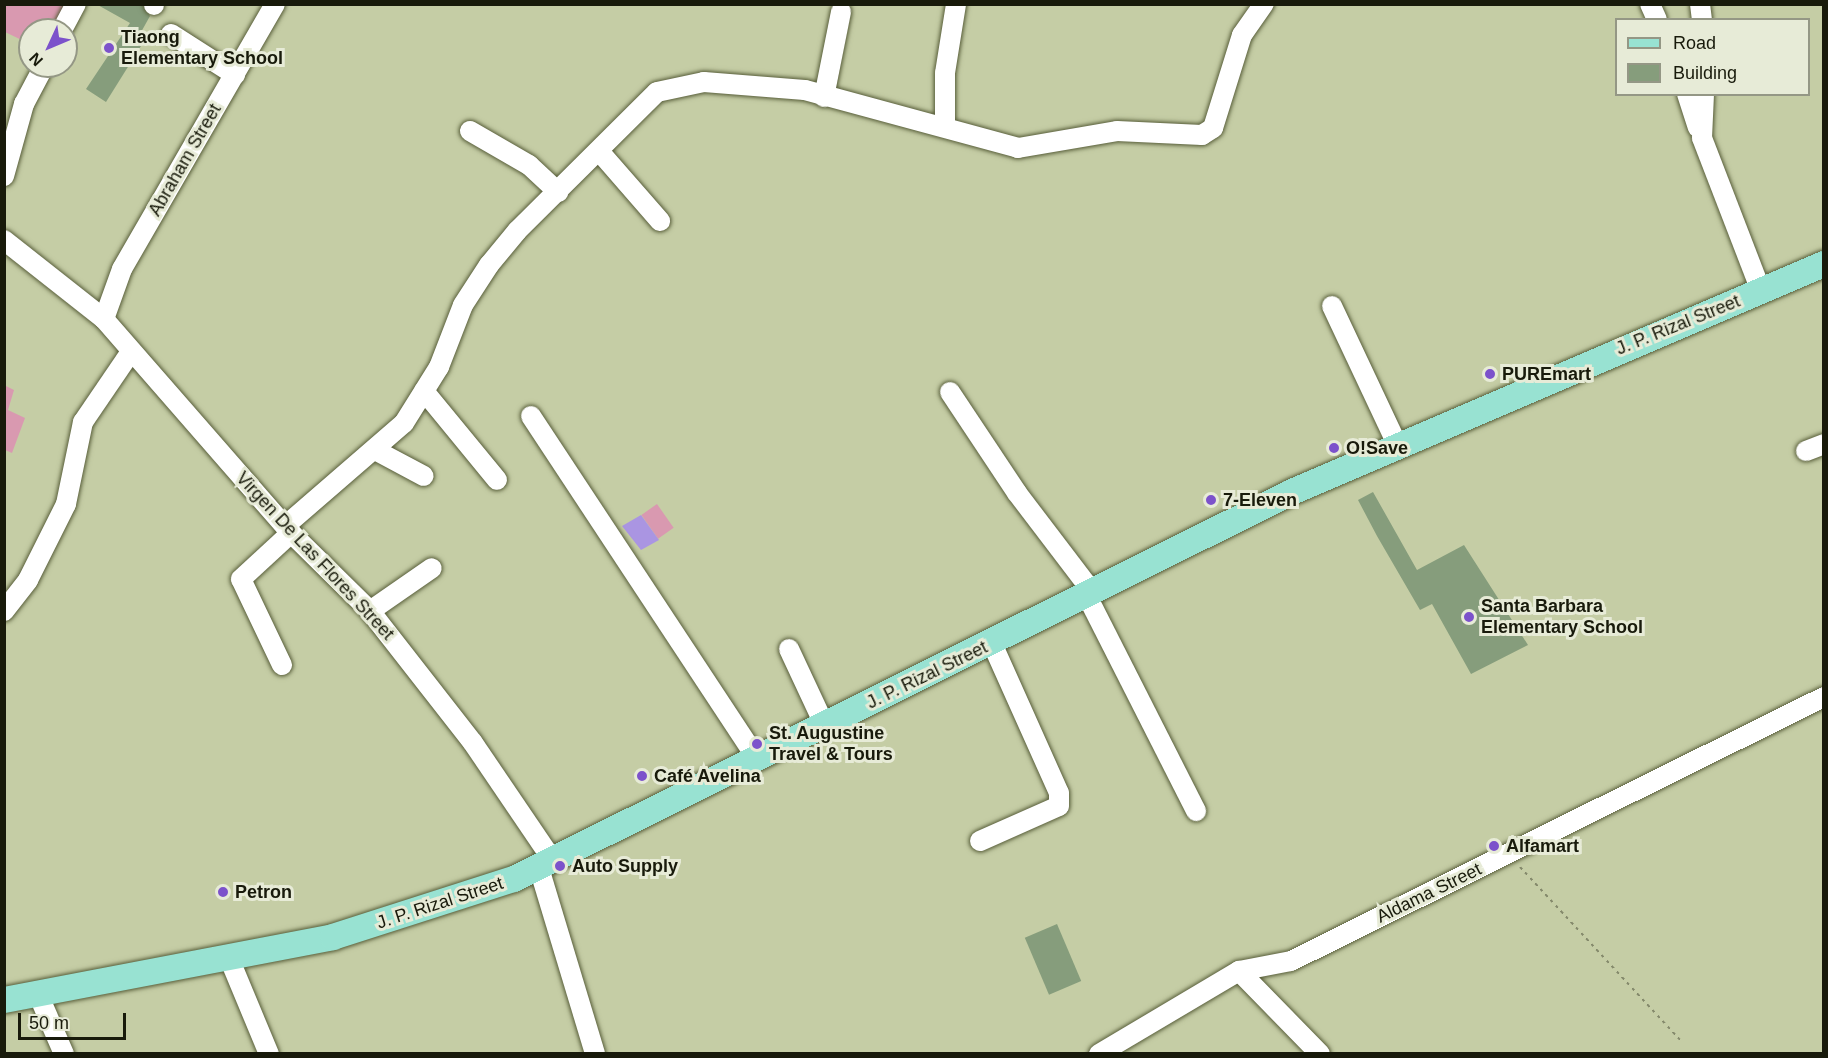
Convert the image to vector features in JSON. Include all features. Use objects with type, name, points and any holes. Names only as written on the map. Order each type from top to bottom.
[{"type":"main road","name":"J. P. Rizal Street","points":[[4,1000],[333,937],[457,902],[546,865],[756,757],[1091,596],[1397,444],[1824,264]]},
{"type":"street","points":[[68,18],[76,4]]},
{"type":"street","name":"Abraham Street","points":[[104,319],[122,269],[275,4]]},
{"type":"street","points":[[945,128],[945,73],[956,4]]},
{"type":"street","points":[[282,665],[241,579],[288,530],[404,423],[424,391],[463,305],[489,265],[657,92],[704,82],[747,83],[824,97],[1018,148],[1117,131],[1202,135],[1213,128],[1242,35],[1264,4]]},
{"type":"street","points":[[1650,4],[1656,18]]},
{"type":"street","points":[[824,97],[841,12]]},
{"type":"street","points":[[171,34],[235,75]]},
{"type":"street","points":[[4,176],[24,104],[38,78]]},
{"type":"street","points":[[1688,96],[1761,291]]},
{"type":"street","points":[[1702,138],[1704,96]]},
{"type":"street","points":[[470,131],[529,165],[558,192]]},
{"type":"street","points":[[599,151],[660,221]]},
{"type":"street","name":"Virgen De Las Flores Street","points":[[4,240],[104,319],[130,353],[288,530],[370,611],[473,743],[546,865],[595,1053]]},
{"type":"street","points":[[1332,306],[1397,444]]},
{"type":"street","points":[[4,611],[28,579],[66,504],[83,422],[130,353]]},
{"type":"street","points":[[424,391],[497,480]]},
{"type":"street","points":[[950,392],[1017,493],[1091,596],[1196,811]]},
{"type":"street","points":[[531,416],[756,757]]},
{"type":"street","points":[[375,450],[424,476]]},
{"type":"street","points":[[370,611],[432,568]]},
{"type":"street","points":[[980,841],[1059,806],[1059,794],[992,643]]},
{"type":"street","points":[[789,649],[824,724]]},
{"type":"street","name":"Aldama Street","points":[[1108,1052],[1239,971],[1290,961],[1824,697]]},
{"type":"street","points":[[229,958],[268,1053]]},
{"type":"street","points":[[1239,971],[1320,1053]]},
{"type":"street","points":[[38,994],[64,1053]]},
{"type":"path","points":[[1514,852],[1522,872],[1566,922],[1683,1043]]},
{"type":"shaded area","points":[[5,5],[80,5],[73,18],[18,18],[18,38],[5,32]]},
{"type":"shaded area","points":[[4,385],[14,390],[8,410],[25,418],[12,453],[5,450]]},
{"type":"shaded area","points":[[657,504],[674,528],[658,539],[641,515]]},
{"type":"shaded area","points":[[641,515],[659,540],[641,550],[622,526]]},
{"type":"building","points":[[96,4],[142,4],[150,16],[140,34],[146,38],[106,102],[86,89],[130,23]]},
{"type":"building","points":[[1373,492],[1417,570],[1464,545],[1528,645],[1471,674],[1432,604],[1420,610],[1377,536],[1358,500]]},
{"type":"building","points":[[1057,924],[1081,981],[1049,995],[1025,938]]},
{"type":"place","name":"Tiaong Elementary School","points":[[109,48]]},
{"type":"place","name":"PUREmart","points":[[1490,374]]},
{"type":"place","name":"O!Save","points":[[1334,448]]},
{"type":"place","name":"7-Eleven","points":[[1211,500]]},
{"type":"place","name":"Santa Barbara Elementary School","points":[[1469,617]]},
{"type":"place","name":"St. Augustine Travel & Tours","points":[[757,744]]},
{"type":"place","name":"Café Avelina","points":[[642,776]]},
{"type":"place","name":"Alfamart","points":[[1494,846]]},
{"type":"place","name":"Auto Supply","points":[[560,866]]},
{"type":"place","name":"Petron","points":[[223,892]]}]
